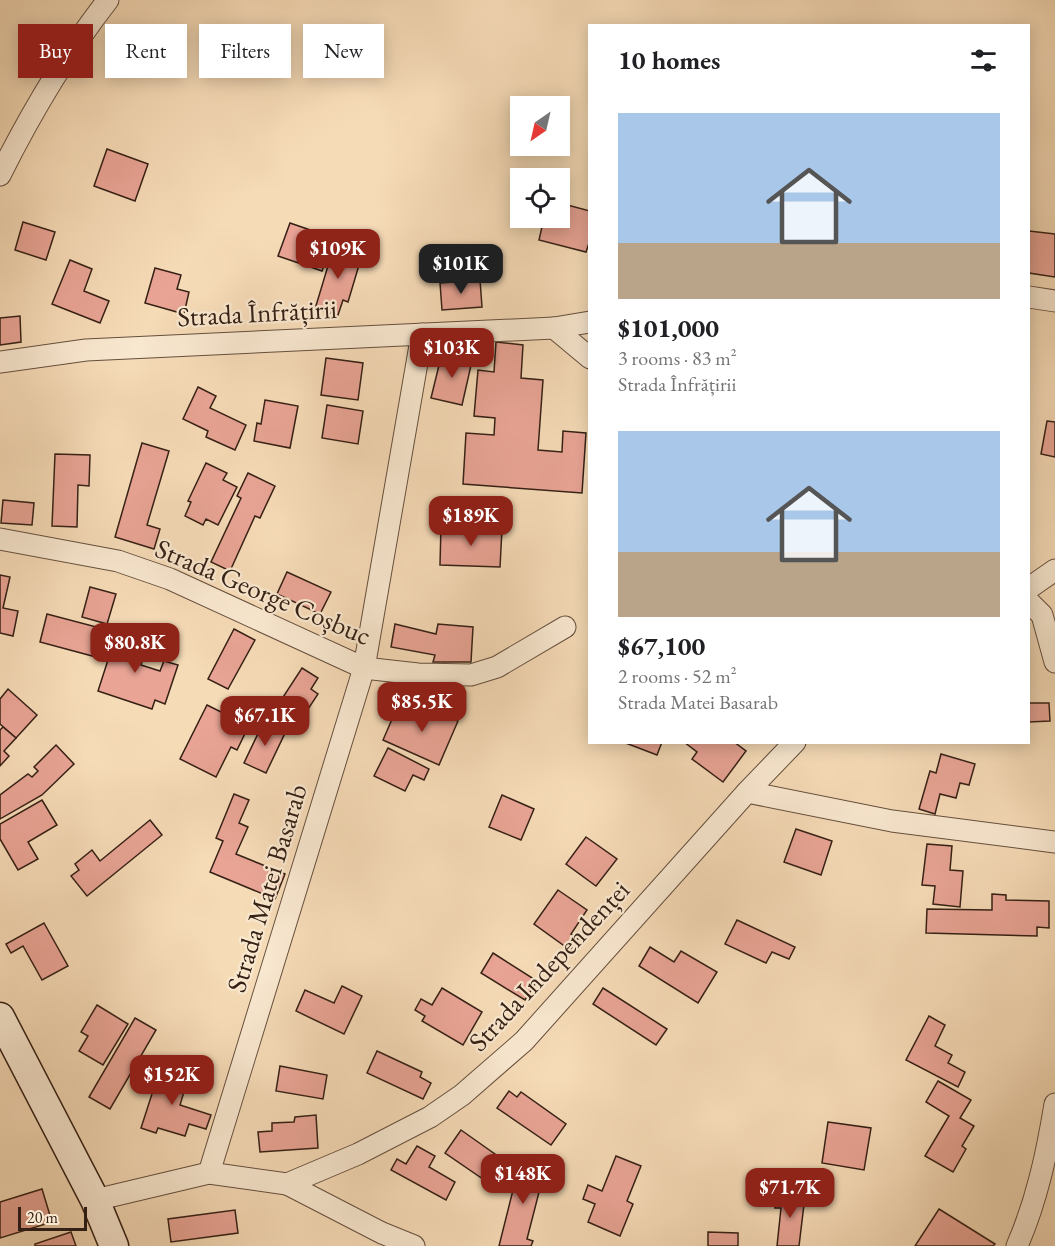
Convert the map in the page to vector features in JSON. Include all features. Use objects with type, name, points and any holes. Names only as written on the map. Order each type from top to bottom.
[{"type":"main road","points":[[0,1017],[95,1200],[114,1246]]},
{"type":"street","points":[[0,175],[51,81],[108,0]]},
{"type":"street","points":[[1030,297],[1055,301]]},
{"type":"street","name":"Strada Înfrățirii","points":[[0,362],[86,350],[554,328],[588,322]]},
{"type":"street","points":[[554,328],[588,356]]},
{"type":"street","name":"Strada Matei Basarab","points":[[209,1173],[364,668],[422,334]]},
{"type":"street","name":"Strada George Coșbuc","points":[[0,539],[118,561],[170,579],[364,668],[418,674],[471,675],[497,668],[565,627]]},
{"type":"street","points":[[1030,587],[1055,570]]},
{"type":"street","points":[[1030,603],[1042,615],[1055,662]]},
{"type":"street","name":"Strada Independenței","points":[[287,1184],[358,1154],[430,1117],[493,1070],[551,1012],[747,792],[793,744]]},
{"type":"street","points":[[747,792],[892,821],[1055,842]]},
{"type":"street","points":[[1017,1246],[1035,1200],[1047,1154],[1055,1104]]},
{"type":"street","points":[[95,1200],[209,1173],[287,1184],[382,1233],[414,1246]]},
{"type":"building","points":[[107,149],[148,164],[135,201],[94,186]]},
{"type":"building","points":[[570,206],[588,210],[586,252],[539,240],[542,228],[570,228]]},
{"type":"building","points":[[23,222],[55,232],[46,260],[15,250]]},
{"type":"building","points":[[290,223],[322,234],[318,245],[330,249],[322,271],[278,256]]},
{"type":"building","points":[[1030,231],[1055,234],[1055,277],[1030,273]]},
{"type":"building","points":[[334,246],[362,255],[348,302],[343,300],[338,315],[315,309]]},
{"type":"building","points":[[70,260],[92,269],[84,291],[109,301],[100,323],[52,304]]},
{"type":"building","points":[[155,268],[181,275],[177,289],[189,292],[184,314],[145,303]]},
{"type":"building","points":[[480,280],[482,307],[442,310],[440,283]]},
{"type":"building","points":[[20,316],[21,342],[0,345],[0,318]]},
{"type":"building","points":[[496,342],[523,345],[521,378],[543,380],[538,450],[562,452],[563,431],[586,433],[582,493],[463,484],[466,433],[494,435],[495,418],[474,416],[478,370],[494,372]]},
{"type":"building","points":[[442,353],[472,361],[462,405],[431,398]]},
{"type":"building","points":[[326,358],[363,363],[358,400],[321,395]]},
{"type":"building","points":[[198,387],[216,396],[210,408],[246,425],[235,450],[206,437],[208,431],[183,419]]},
{"type":"building","points":[[265,400],[298,406],[290,448],[254,441],[257,423],[261,424]]},
{"type":"building","points":[[327,405],[363,411],[358,444],[322,438]]},
{"type":"building","points":[[1047,421],[1055,422],[1055,457],[1041,454]]},
{"type":"building","points":[[142,443],[169,451],[147,525],[160,529],[154,549],[115,537]]},
{"type":"building","points":[[55,454],[90,455],[89,486],[78,485],[77,527],[52,526]]},
{"type":"building","points":[[206,463],[227,473],[223,480],[237,487],[218,525],[206,519],[203,525],[185,516],[191,502],[188,501]]},
{"type":"building","points":[[248,473],[275,486],[260,518],[255,516],[230,571],[211,562],[241,498],[237,496]]},
{"type":"building","points":[[3,500],[34,503],[32,525],[1,523]]},
{"type":"building","points":[[441,526],[502,529],[500,567],[440,565]]},
{"type":"building","points":[[287,572],[331,592],[320,614],[277,594]]},
{"type":"building","points":[[0,575],[10,577],[3,608],[18,611],[13,636],[0,633]]},
{"type":"building","points":[[90,587],[116,594],[107,624],[82,617]]},
{"type":"building","points":[[47,614],[104,629],[96,657],[40,642]]},
{"type":"building","points":[[395,624],[436,634],[438,624],[473,627],[471,662],[433,662],[435,655],[391,647]]},
{"type":"building","points":[[234,629],[255,640],[228,689],[208,679]]},
{"type":"building","points":[[117,632],[148,642],[141,665],[160,671],[164,661],[178,665],[165,704],[155,700],[152,709],[98,691]]},
{"type":"building","points":[[302,668],[318,678],[311,689],[318,694],[297,726],[274,711]]},
{"type":"building","points":[[8,689],[37,715],[16,738],[0,724],[0,699]]},
{"type":"building","points":[[418,703],[458,721],[439,765],[383,740],[396,710],[412,716]]},
{"type":"building","points":[[1030,703],[1049,703],[1050,721],[1030,722]]},
{"type":"building","points":[[207,705],[237,720],[240,713],[252,719],[237,750],[231,747],[216,777],[180,759]]},
{"type":"building","points":[[264,721],[286,731],[266,773],[244,763]]},
{"type":"building","points":[[3,727],[16,738],[4,751],[9,756],[0,766],[0,730]]},
{"type":"building","points":[[628,744],[661,744],[657,755]]},
{"type":"building","points":[[687,744],[737,744],[746,751],[723,782],[692,759],[697,752]]},
{"type":"building","points":[[56,745],[74,764],[42,795],[0,819],[0,795],[28,774],[32,777],[38,771],[34,767]]},
{"type":"building","points":[[388,748],[429,769],[424,780],[413,775],[405,791],[374,776]]},
{"type":"building","points":[[941,754],[975,764],[969,785],[960,783],[956,798],[940,794],[935,814],[919,809],[930,771],[936,773]]},
{"type":"building","points":[[234,794],[249,800],[239,823],[248,827],[236,854],[285,874],[275,899],[210,872],[223,841],[216,838]]},
{"type":"building","points":[[502,795],[534,809],[521,840],[489,827]]},
{"type":"building","points":[[42,800],[57,825],[28,842],[38,859],[18,870],[0,839],[0,824]]},
{"type":"building","points":[[150,820],[162,835],[87,896],[71,876],[79,870],[75,864],[92,850],[100,861]]},
{"type":"building","points":[[796,829],[832,841],[821,875],[784,862]]},
{"type":"building","points":[[586,837],[617,859],[596,886],[566,864]]},
{"type":"building","points":[[927,844],[952,846],[950,870],[963,871],[960,907],[933,904],[935,886],[922,885]]},
{"type":"building","points":[[558,890],[587,910],[571,934],[578,939],[570,950],[534,924]]},
{"type":"building","points":[[992,894],[1006,895],[1006,900],[1049,901],[1049,928],[1037,927],[1037,936],[926,933],[927,909],[992,910]]},
{"type":"building","points":[[737,920],[795,947],[789,959],[772,952],[766,963],[725,944]]},
{"type":"building","points":[[44,923],[68,966],[42,980],[23,946],[11,953],[6,944]]},
{"type":"building","points":[[650,947],[674,962],[681,951],[717,972],[698,1003],[639,966]]},
{"type":"building","points":[[493,953],[537,981],[525,1000],[481,973]]},
{"type":"building","points":[[342,986],[362,996],[344,1034],[296,1011],[305,990],[334,1003]]},
{"type":"building","points":[[442,988],[482,1012],[463,1045],[422,1021],[425,1016],[415,1010],[421,999],[432,1005]]},
{"type":"building","points":[[603,988],[667,1029],[656,1045],[593,1004]]},
{"type":"building","points":[[97,1005],[128,1024],[103,1065],[79,1051],[88,1036],[81,1032]]},
{"type":"building","points":[[929,1016],[945,1025],[935,1046],[952,1055],[948,1063],[965,1072],[958,1087],[906,1060]]},
{"type":"building","points":[[135,1018],[156,1030],[110,1109],[89,1097]]},
{"type":"building","points":[[377,1051],[422,1072],[420,1077],[431,1083],[423,1099],[367,1073]]},
{"type":"building","points":[[161,1066],[189,1075],[180,1105],[211,1115],[206,1129],[189,1124],[185,1136],[158,1128],[156,1133],[141,1128]]},
{"type":"building","points":[[280,1066],[327,1075],[323,1099],[276,1091]]},
{"type":"building","points":[[938,1081],[971,1100],[960,1118],[974,1126],[962,1146],[966,1149],[953,1172],[925,1156],[949,1116],[926,1102]]},
{"type":"building","points":[[509,1091],[517,1097],[521,1092],[566,1124],[551,1145],[497,1108]]},
{"type":"building","points":[[316,1115],[318,1148],[260,1152],[258,1132],[272,1131],[272,1123],[294,1122],[295,1117]]},
{"type":"building","points":[[828,1122],[871,1128],[864,1170],[822,1163]]},
{"type":"building","points":[[461,1130],[512,1166],[496,1188],[445,1153]]},
{"type":"building","points":[[417,1146],[435,1156],[429,1167],[455,1182],[446,1200],[391,1170],[397,1159],[406,1164]]},
{"type":"building","points":[[529,1156],[547,1161],[527,1239],[533,1241],[531,1246],[499,1246],[515,1182],[522,1184]]},
{"type":"building","points":[[616,1156],[641,1166],[627,1201],[633,1204],[620,1236],[588,1222],[595,1204],[583,1199],[588,1185],[602,1191]]},
{"type":"building","points":[[42,1189],[52,1222],[0,1238],[0,1202]]},
{"type":"building","points":[[777,1193],[805,1196],[799,1246],[777,1246],[781,1208],[775,1208]]},
{"type":"building","points":[[939,1209],[995,1244],[993,1246],[915,1246]]},
{"type":"building","points":[[235,1210],[238,1233],[171,1242],[168,1219]]},
{"type":"building","points":[[71,1232],[76,1246],[35,1246],[35,1244]]},
{"type":"building","points":[[708,1232],[738,1233],[738,1246],[708,1246]]}]
